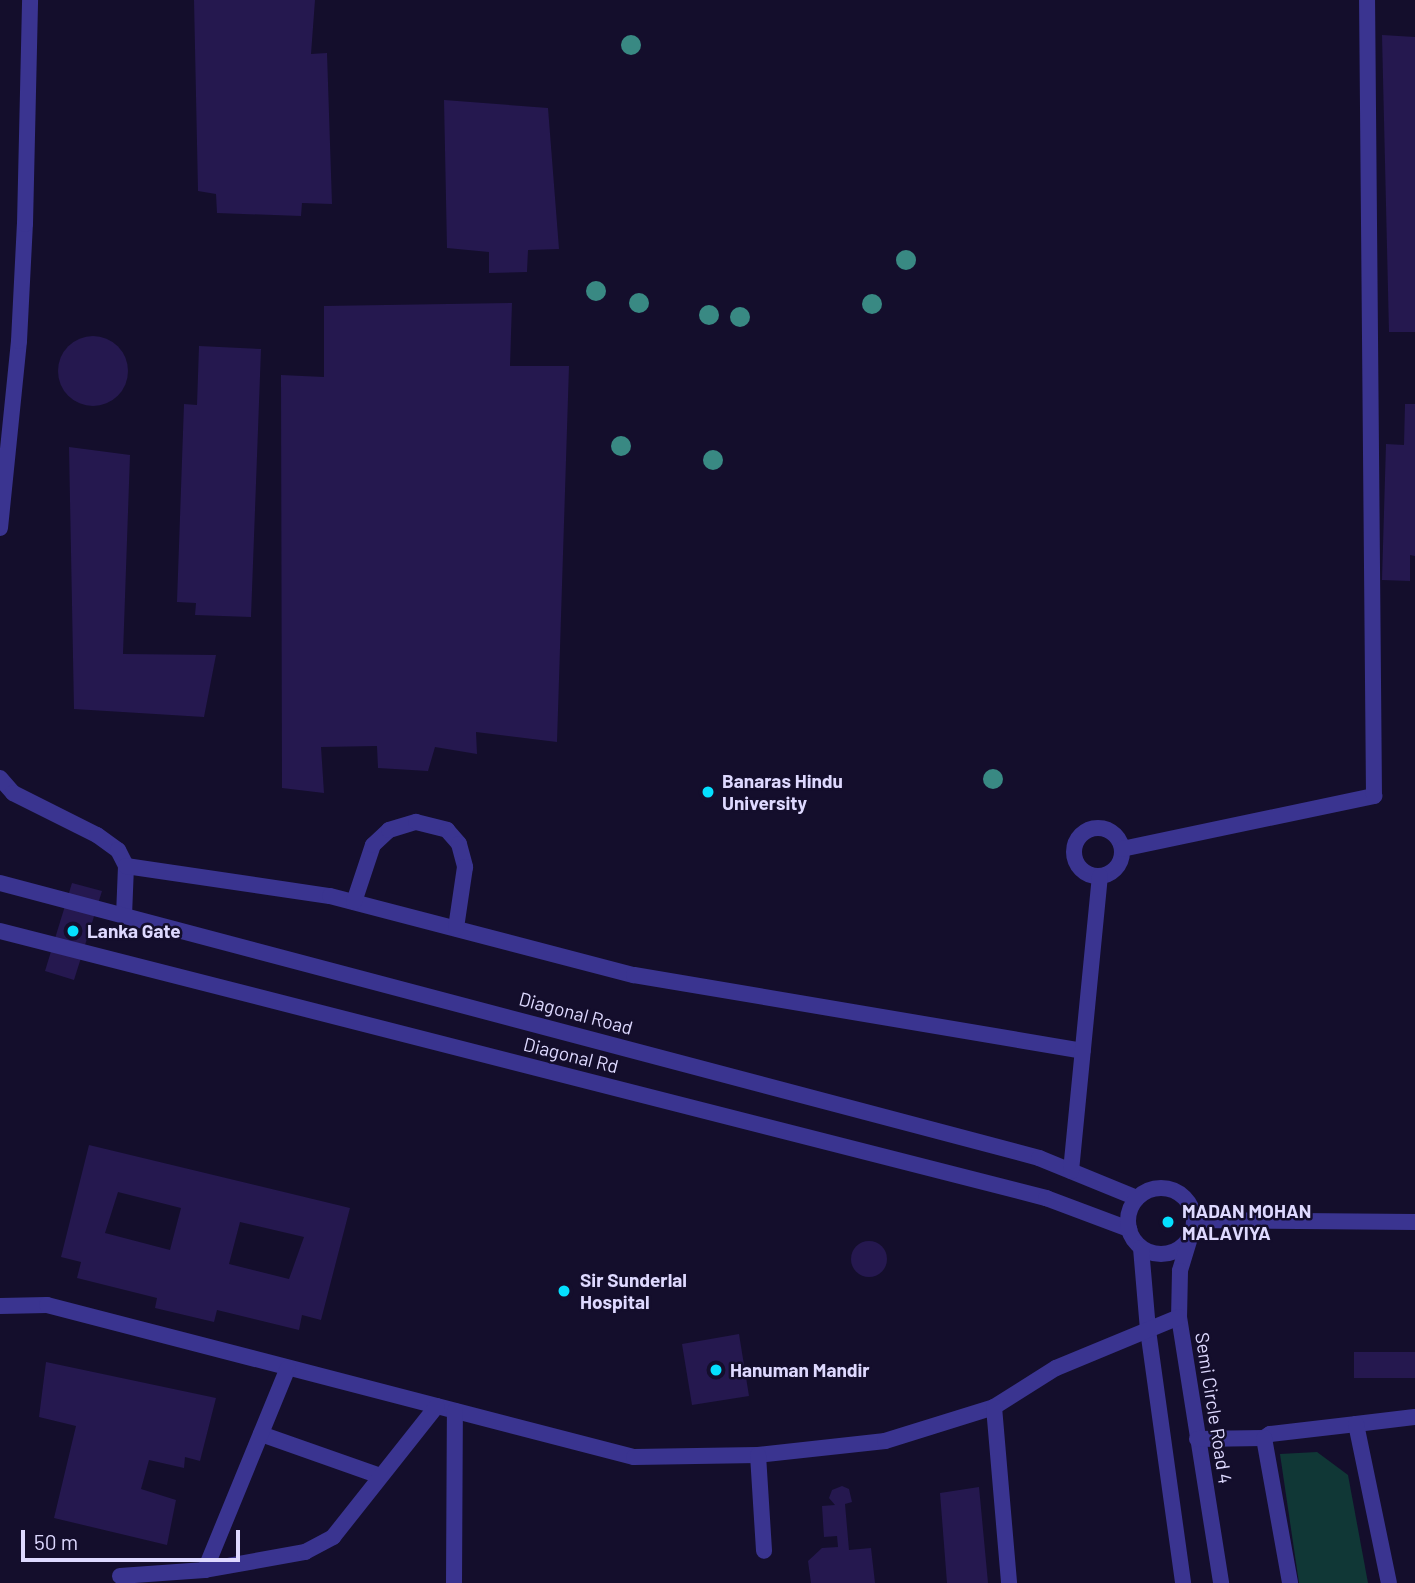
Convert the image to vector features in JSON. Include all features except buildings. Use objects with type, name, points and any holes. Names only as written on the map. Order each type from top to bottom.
[{"type":"lane","points":[[0,528],[19,341],[26,223],[30,0]]},
{"type":"lane","points":[[1122,849],[1374,796],[1367,0]]},
{"type":"lane","points":[[0,778],[13,793],[97,835],[118,850],[126,866],[124,915]]},
{"type":"lane","points":[[354,902],[373,845],[389,830],[416,822],[447,830],[459,844],[465,867],[456,928]]},
{"type":"lane","points":[[1103,828],[1116,836],[1122,849],[1122,857],[1114,870],[1100,876],[1084,872],[1075,858],[1074,850],[1081,835],[1088,830],[1103,828]]},
{"type":"lane","points":[[126,866],[354,902],[634,975],[1083,1051]]},
{"type":"lane","points":[[1071,1171],[1100,876]]},
{"type":"lane","name":"Diagonal Road","points":[[0,883],[1025,1154],[1137,1198]]},
{"type":"lane","name":"Diagonal Rd","points":[[0,931],[1046,1198],[1129,1229]]},
{"type":"lane","points":[[1140,1248],[1166,1254],[1179,1250],[1189,1241],[1195,1220],[1186,1199],[1168,1188],[1146,1191],[1131,1207],[1129,1229],[1140,1248],[1147,1330],[1183,1583]]},
{"type":"lane","points":[[1195,1220],[1415,1222]]},
{"type":"lane","name":"Semi Circle Road 4","points":[[1189,1241],[1180,1271],[1179,1317],[1221,1583]]},
{"type":"lane","points":[[0,1307],[47,1305],[634,1457],[758,1455],[884,1441],[994,1407],[1056,1368],[1179,1317]]},
{"type":"lane","points":[[205,1570],[288,1368]]},
{"type":"lane","points":[[120,1576],[205,1570],[305,1552],[333,1536],[437,1406]]},
{"type":"lane","points":[[994,1407],[1009,1583]]},
{"type":"lane","points":[[454,1583],[455,1411]]},
{"type":"lane","points":[[1197,1439],[1264,1438],[1270,1434],[1415,1417]]},
{"type":"lane","points":[[1356,1424],[1389,1583]]},
{"type":"lane","points":[[261,1434],[380,1476]]},
{"type":"lane","points":[[1264,1438],[1290,1583]]},
{"type":"lane","points":[[758,1455],[764,1551]]},
{"type":"green space","points":[[1317,1452],[1348,1475],[1368,1583],[1299,1583],[1280,1454]]},
{"type":"place","name":"Banaras Hindu University","points":[[708,792]]},
{"type":"place","name":"Lanka Gate","points":[[73,931]]},
{"type":"place","name":"MADAN MOHAN MALAVIYA","points":[[1168,1222]]},
{"type":"place","name":"Sir Sunderlal Hospital","points":[[564,1291]]},
{"type":"place","name":"Hanuman Mandir","points":[[716,1370]]}]
